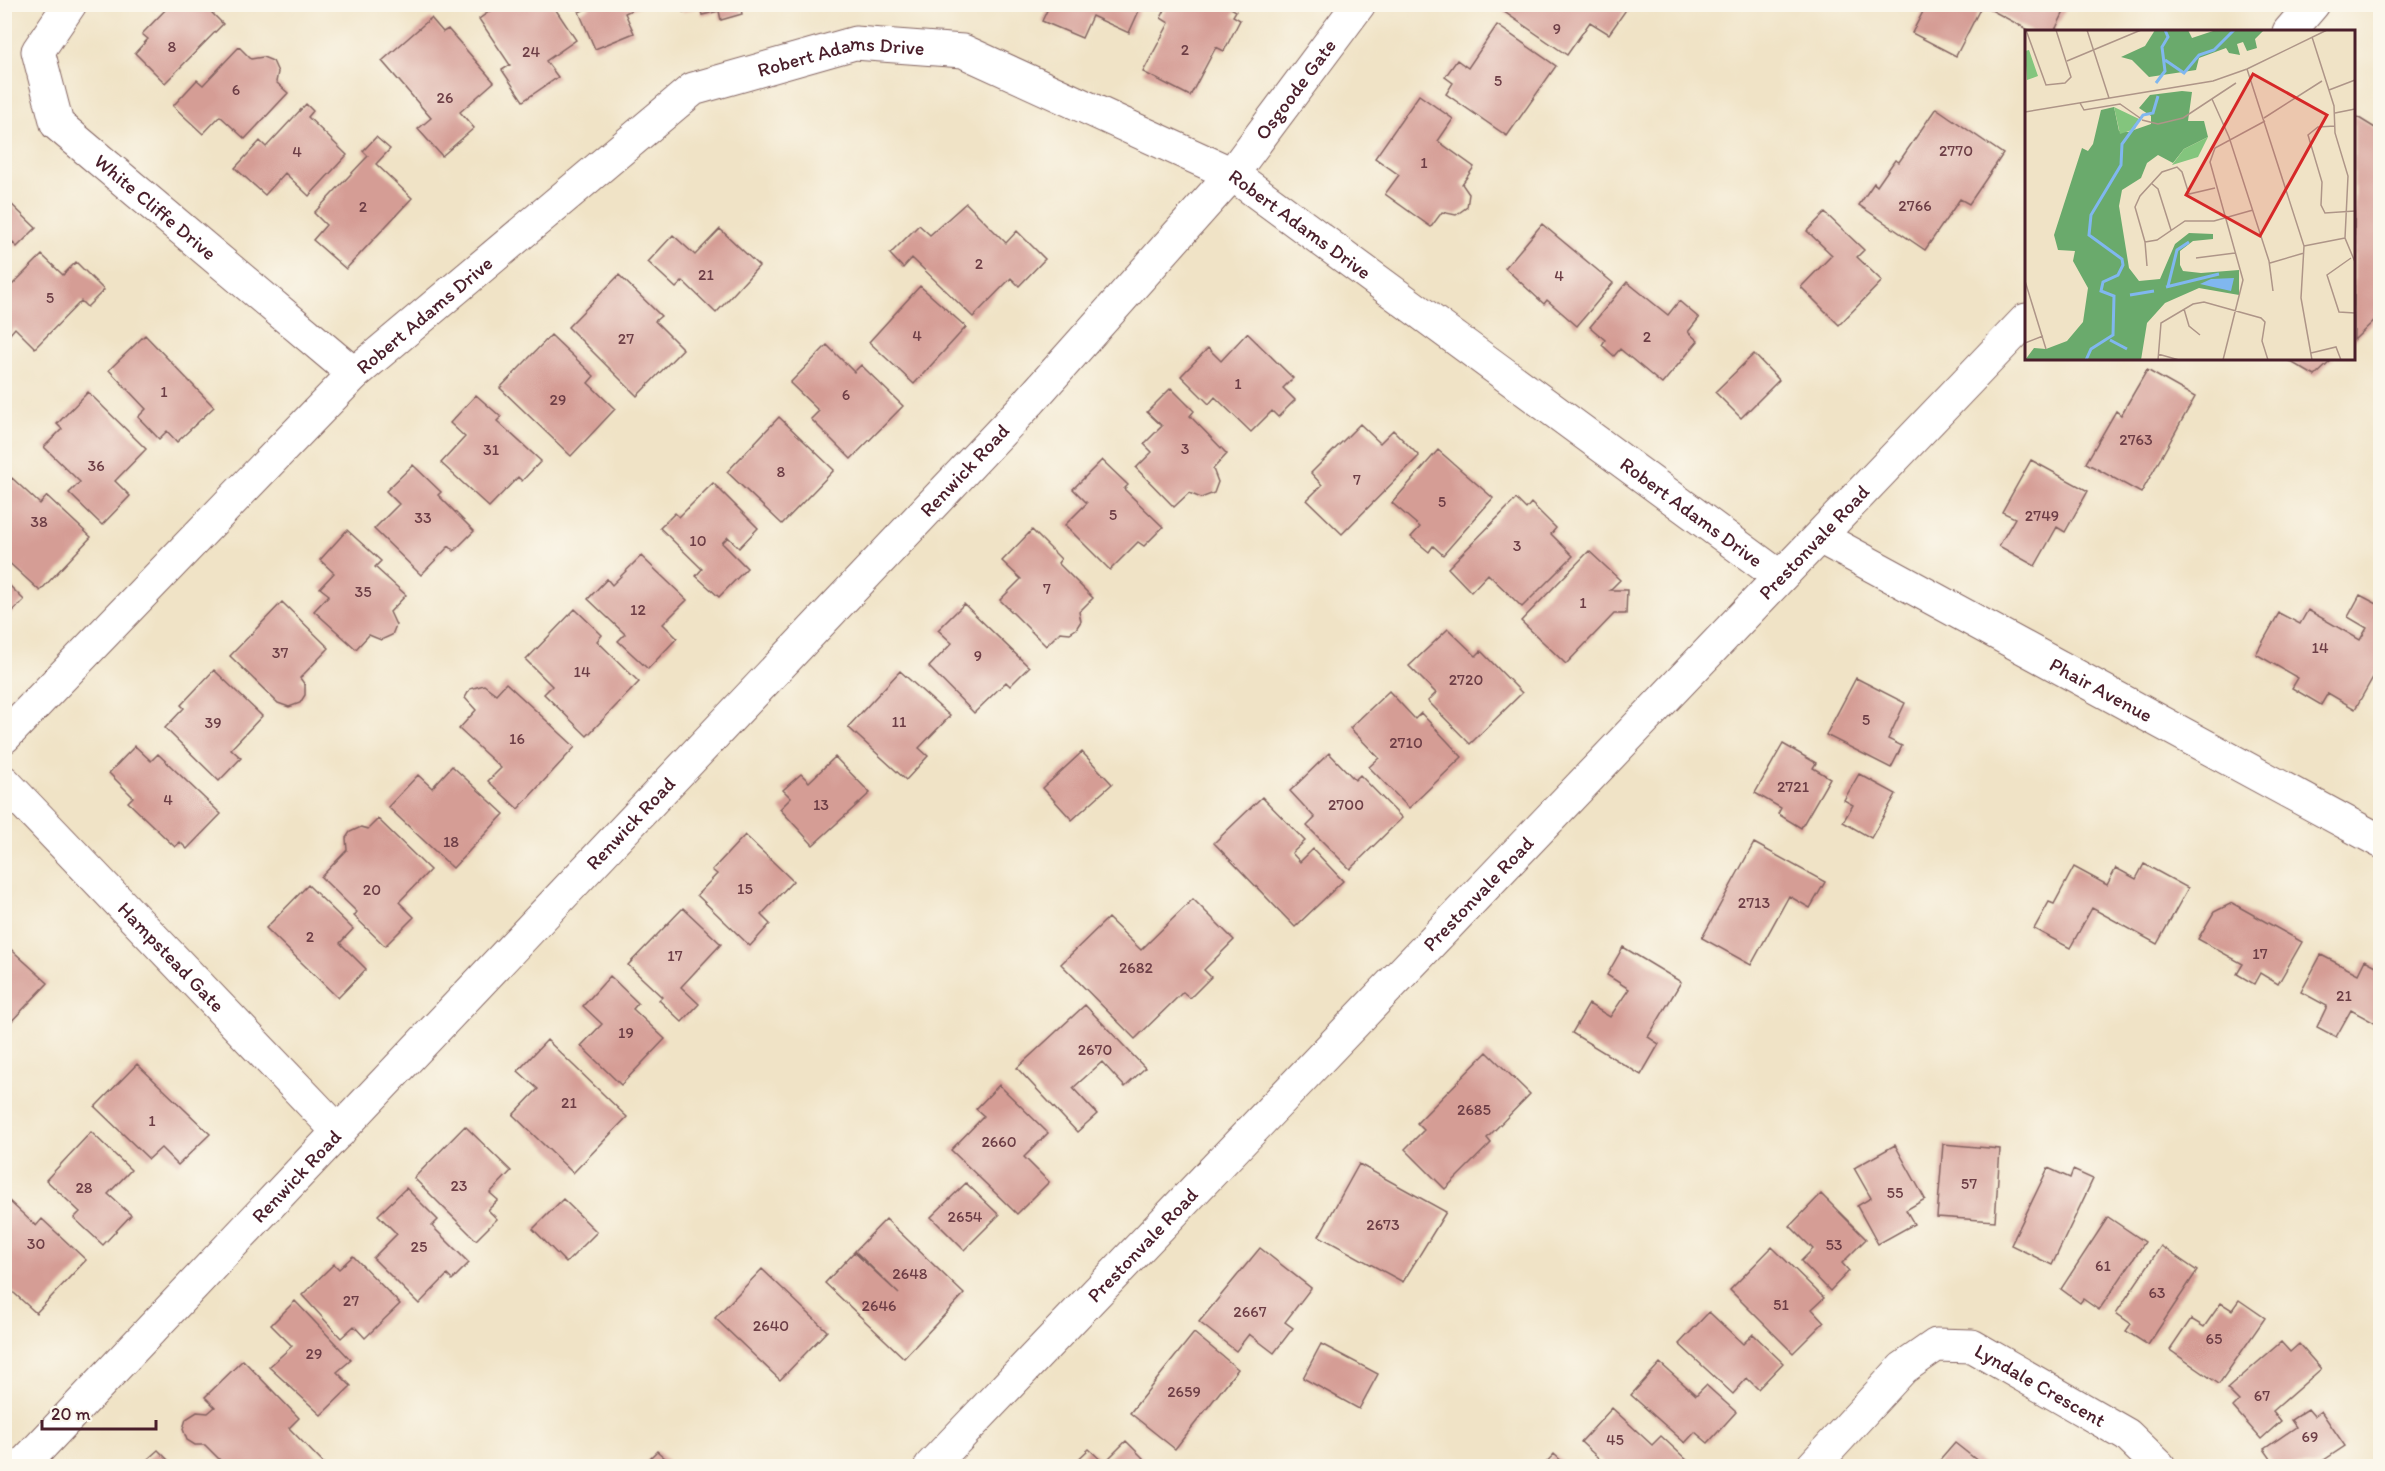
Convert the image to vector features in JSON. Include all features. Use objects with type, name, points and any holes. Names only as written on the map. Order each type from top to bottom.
[{"type":"street","name":"White Cliffe Drive","points":[[70,4],[38,51],[57,124],[354,374]]},
{"type":"street","name":"Osgoode Gate","points":[[1232,174],[1359,4]]},
{"type":"street","points":[[2291,30],[2313,4]]},
{"type":"street","name":"Robert Adams Drive","points":[[4,737],[354,374],[693,88],[855,43],[963,51],[1232,174],[1780,577]]},
{"type":"street","name":"Renwick Road","points":[[22,1467],[1029,402],[1232,174]]},
{"type":"street","name":"Prestonvale Road","points":[[931,1467],[2025,321]]},
{"type":"street","name":"Phair Avenue","points":[[1820,537],[2380,841]]},
{"type":"street","name":"Hampstead Gate","points":[[4,782],[339,1132]]},
{"type":"street","name":"Lyndale Crescent","points":[[1813,1467],[1903,1368],[1936,1345],[1972,1346],[2127,1435],[2159,1467]]},
{"type":"building","points":[[171,4],[203,4],[223,24],[165,83],[135,53],[148,39],[142,34]]},
{"type":"building","points":[[500,4],[552,4],[576,40],[546,61],[558,77],[523,101],[502,70],[510,65],[479,19]]},
{"type":"building","points":[[589,4],[644,4],[625,13],[634,33],[595,49],[579,12],[590,7]]},
{"type":"building","points":[[681,4],[740,4],[742,14],[721,20],[719,11],[702,15],[700,7],[683,12]]},
{"type":"building","points":[[1050,4],[1142,4],[1129,33],[1092,16],[1082,38],[1042,21]]},
{"type":"building","points":[[1168,4],[1224,4],[1236,11],[1233,16],[1240,20],[1224,51],[1216,47],[1190,96],[1143,72],[1169,23],[1161,18]]},
{"type":"building","points":[[1508,4],[1624,4],[1628,7],[1609,34],[1590,22],[1567,55],[1503,11]]},
{"type":"building","points":[[1927,4],[2068,4],[2055,30],[2028,30],[1982,5],[1956,56],[1912,33]]},
{"type":"building","points":[[431,18],[443,32],[448,29],[494,82],[460,112],[474,128],[442,156],[418,129],[431,118],[382,61]]},
{"type":"building","points":[[1497,25],[1556,66],[1507,136],[1446,94],[1453,83],[1445,77],[1457,60],[1468,68]]},
{"type":"building","points":[[239,47],[251,59],[263,57],[273,61],[278,72],[276,82],[288,93],[245,139],[220,116],[203,134],[173,106],[197,80],[203,85]]},
{"type":"building","points":[[1419,95],[1453,119],[1438,141],[1474,167],[1462,184],[1469,194],[1467,207],[1456,215],[1442,212],[1431,227],[1385,194],[1399,175],[1375,158]]},
{"type":"building","points":[[306,104],[313,111],[308,117],[347,155],[309,196],[285,173],[265,195],[235,168],[260,141],[266,147]]},
{"type":"building","points":[[1936,108],[2003,154],[1969,204],[1960,199],[1925,250],[1859,205],[1874,183],[1877,186],[1895,160],[1899,162]]},
{"type":"building","points":[[2355,116],[2380,131],[2380,315],[2355,339]]},
{"type":"building","points":[[376,137],[390,149],[376,164],[412,198],[346,269],[313,240],[326,225],[314,213],[368,156],[363,151]]},
{"type":"building","points":[[8,201],[36,228],[17,247],[13,243],[4,252],[4,204]]},
{"type":"building","points":[[966,203],[1006,243],[1017,231],[1045,259],[1019,286],[1011,278],[973,317],[912,258],[903,268],[890,254],[919,225],[930,235]]},
{"type":"building","points":[[1825,213],[1864,250],[1857,257],[1882,281],[1839,325],[1801,287],[1832,255],[1807,231]]},
{"type":"building","points":[[1542,224],[1613,283],[1577,326],[1547,300],[1544,304],[1505,268]]},
{"type":"building","points":[[720,229],[759,266],[716,313],[683,281],[676,288],[648,262],[673,235],[695,255]]},
{"type":"building","points":[[42,255],[63,275],[76,262],[104,290],[87,307],[81,301],[35,348],[15,328],[10,334],[4,329],[4,293]]},
{"type":"building","points":[[619,275],[661,316],[655,321],[683,349],[637,396],[568,327]]},
{"type":"building","points":[[1627,282],[1668,315],[1679,301],[1699,318],[1688,332],[1698,341],[1662,384],[1620,349],[1614,356],[1602,345],[1605,340],[1590,327]]},
{"type":"building","points":[[920,286],[966,327],[914,384],[869,342]]},
{"type":"building","points":[[1247,333],[1293,378],[1283,388],[1295,400],[1278,417],[1272,411],[1251,432],[1215,397],[1209,404],[1181,376],[1208,348],[1221,361]]},
{"type":"building","points":[[145,335],[214,407],[177,442],[167,431],[159,439],[138,417],[146,409],[109,370]]},
{"type":"building","points":[[551,335],[594,376],[588,383],[615,409],[571,456],[500,388]]},
{"type":"building","points":[[827,345],[854,372],[861,365],[903,406],[851,459],[811,419],[819,411],[790,383]]},
{"type":"building","points":[[1754,354],[1779,380],[1741,418],[1715,392]]},
{"type":"building","points":[[2287,360],[2332,360],[2315,376]]},
{"type":"building","points":[[2147,370],[2195,397],[2141,493],[2086,463],[2116,411],[2121,415]]},
{"type":"building","points":[[1171,388],[1194,411],[1190,416],[1227,454],[1213,469],[1218,482],[1214,493],[1201,498],[1189,493],[1174,507],[1136,468],[1152,452],[1144,444],[1162,426],[1147,412]]},
{"type":"building","points":[[88,392],[146,449],[115,481],[130,496],[102,525],[69,493],[80,482],[44,447],[62,429],[57,424]]},
{"type":"building","points":[[476,395],[501,417],[497,421],[541,461],[522,481],[518,477],[489,507],[441,463],[465,437],[450,423]]},
{"type":"building","points":[[779,417],[834,470],[782,524],[727,472]]},
{"type":"building","points":[[1360,424],[1380,443],[1393,430],[1419,456],[1342,534],[1307,500],[1322,485],[1311,473]]},
{"type":"building","points":[[1438,450],[1493,498],[1443,555],[1433,546],[1429,552],[1411,537],[1420,527],[1392,503]]},
{"type":"building","points":[[1102,460],[1128,485],[1124,489],[1163,527],[1144,546],[1138,542],[1110,570],[1065,525],[1087,503],[1073,489]]},
{"type":"building","points":[[2031,460],[2088,491],[2065,532],[2057,527],[2035,566],[1999,546],[2015,518],[2002,512]]},
{"type":"building","points":[[413,465],[441,492],[438,495],[474,531],[454,551],[449,546],[421,575],[374,529],[399,504],[386,491]]},
{"type":"building","points":[[12,478],[40,504],[47,496],[91,537],[40,591],[4,558],[4,486]]},
{"type":"building","points":[[713,483],[758,528],[739,548],[728,537],[722,543],[747,568],[719,597],[696,576],[702,569],[660,528],[675,513],[679,517]]},
{"type":"building","points":[[1516,499],[1526,509],[1531,503],[1556,528],[1551,534],[1573,556],[1522,607],[1488,574],[1471,592],[1448,568]]},
{"type":"building","points":[[347,530],[381,561],[375,567],[406,595],[390,612],[396,625],[392,635],[381,640],[369,635],[356,649],[314,611],[329,595],[320,588],[334,573],[320,560]]},
{"type":"building","points":[[1032,530],[1061,559],[1058,563],[1093,598],[1079,612],[1081,621],[1076,629],[1070,633],[1060,632],[1046,646],[1000,600],[1021,579],[1002,561]]},
{"type":"building","points":[[1589,551],[1620,580],[1610,590],[1627,590],[1626,614],[1614,614],[1566,664],[1521,621]]},
{"type":"building","points":[[641,556],[687,600],[663,624],[677,638],[648,669],[618,641],[625,634],[588,599],[607,579],[612,585]]},
{"type":"building","points":[[4,580],[24,600],[4,620]]},
{"type":"building","points":[[2360,595],[2379,605],[2380,603],[2380,675],[2376,672],[2355,709],[2328,693],[2321,705],[2292,688],[2298,678],[2256,654],[2279,613],[2300,624],[2308,610],[2360,640],[2367,628],[2348,617]]},
{"type":"building","points":[[282,602],[329,648],[300,678],[305,685],[305,695],[300,703],[289,707],[278,703],[230,656]]},
{"type":"building","points":[[964,604],[1029,667],[1010,686],[1006,682],[974,713],[929,667],[952,643],[938,630]]},
{"type":"building","points":[[575,609],[602,635],[597,641],[639,682],[587,736],[544,694],[552,686],[526,660]]},
{"type":"building","points":[[1448,629],[1476,656],[1481,651],[1522,693],[1470,744],[1428,701],[1436,693],[1409,666]]},
{"type":"building","points":[[214,670],[262,716],[231,749],[241,758],[219,781],[165,728],[184,708],[181,705]]},
{"type":"building","points":[[900,671],[950,716],[919,748],[928,756],[906,780],[848,727]]},
{"type":"building","points":[[1856,678],[1905,703],[1888,739],[1902,746],[1891,768],[1826,735]]},
{"type":"building","points":[[506,683],[575,747],[518,809],[488,781],[501,768],[459,729],[476,710],[465,698],[470,689],[484,685],[496,694]]},
{"type":"building","points":[[1389,691],[1415,719],[1421,713],[1462,757],[1409,808],[1369,767],[1379,758],[1350,728]]},
{"type":"building","points":[[1783,744],[1816,763],[1813,768],[1830,778],[1801,828],[1778,814],[1781,808],[1755,793]]},
{"type":"building","points":[[135,746],[151,761],[158,754],[221,814],[187,849],[180,842],[175,847],[128,802],[133,797],[109,773]]},
{"type":"building","points":[[1082,752],[1112,784],[1072,820],[1043,788]]},
{"type":"building","points":[[1329,753],[1355,780],[1360,775],[1402,818],[1350,869],[1307,826],[1315,818],[1290,791]]},
{"type":"building","points":[[835,757],[870,793],[813,845],[780,809],[791,798],[783,790],[801,774],[809,782]]},
{"type":"building","points":[[452,766],[504,814],[453,868],[388,807],[418,775],[432,788]]},
{"type":"building","points":[[1859,774],[1896,794],[1871,838],[1843,822],[1853,805],[1844,800]]},
{"type":"building","points":[[1262,797],[1305,841],[1292,853],[1300,862],[1313,849],[1343,881],[1295,927],[1214,843]]},
{"type":"building","points":[[378,819],[430,870],[399,902],[414,917],[385,946],[354,916],[357,912],[321,877],[347,850],[346,838],[350,832],[361,827],[368,829]]},
{"type":"building","points":[[745,835],[793,881],[761,915],[770,924],[750,946],[697,895],[717,874],[712,870]]},
{"type":"building","points":[[1754,843],[1825,882],[1810,908],[1789,896],[1751,965],[1702,938]]},
{"type":"building","points":[[2144,864],[2188,888],[2157,944],[2092,908],[2070,948],[2034,929],[2049,902],[2054,904],[2074,867],[2107,885],[2116,868],[2136,879]]},
{"type":"building","points":[[308,885],[353,929],[340,943],[366,969],[338,998],[266,928]]},
{"type":"building","points":[[1193,899],[1234,940],[1204,970],[1211,977],[1190,998],[1183,992],[1135,1039],[1061,964],[1108,918],[1141,950]]},
{"type":"building","points":[[2232,903],[2302,942],[2278,984],[2260,973],[2254,984],[2237,974],[2243,964],[2198,939],[2214,912]]},
{"type":"building","points":[[683,908],[721,944],[681,987],[699,1004],[682,1022],[659,1000],[662,997],[628,965]]},
{"type":"building","points":[[4,943],[48,983],[6,1027],[4,1025]]},
{"type":"building","points":[[1623,947],[1681,982],[1648,1037],[1659,1044],[1641,1075],[1572,1033],[1589,1004],[1610,1017],[1629,989],[1607,975]]},
{"type":"building","points":[[2321,955],[2358,974],[2365,960],[2380,968],[2380,1026],[2351,1010],[2336,1037],[2317,1027],[2327,1006],[2301,992]]},
{"type":"building","points":[[610,976],[638,1003],[633,1009],[665,1039],[621,1085],[581,1046],[602,1024],[583,1006]]},
{"type":"building","points":[[1085,1005],[1145,1068],[1125,1087],[1102,1062],[1073,1088],[1097,1114],[1077,1132],[1017,1068]]},
{"type":"building","points":[[547,1040],[627,1117],[573,1173],[513,1115],[538,1089],[518,1071]]},
{"type":"building","points":[[1487,1052],[1530,1094],[1487,1138],[1491,1143],[1445,1189],[1405,1149],[1424,1130],[1417,1123]]},
{"type":"building","points":[[137,1064],[210,1134],[178,1165],[161,1148],[149,1159],[95,1107]]},
{"type":"building","points":[[999,1085],[1048,1133],[1024,1157],[1049,1182],[1017,1214],[951,1150],[984,1116],[976,1109]]},
{"type":"building","points":[[465,1126],[511,1171],[490,1193],[498,1200],[488,1210],[497,1219],[476,1240],[414,1178]]},
{"type":"building","points":[[91,1132],[131,1170],[108,1194],[131,1215],[103,1245],[74,1218],[80,1212],[46,1180]]},
{"type":"building","points":[[1943,1144],[2000,1149],[1995,1221],[1937,1217]]},
{"type":"building","points":[[1895,1145],[1925,1199],[1906,1210],[1914,1224],[1878,1244],[1857,1206],[1871,1198],[1854,1168]]},
{"type":"building","points":[[1359,1164],[1446,1212],[1403,1282],[1319,1236]]},
{"type":"building","points":[[2048,1168],[2070,1178],[2073,1170],[2093,1179],[2052,1265],[2011,1245]]},
{"type":"building","points":[[966,1183],[999,1215],[964,1250],[931,1217]]},
{"type":"building","points":[[406,1188],[438,1220],[432,1226],[469,1263],[452,1280],[447,1275],[419,1304],[373,1258],[397,1234],[378,1215]]},
{"type":"building","points":[[1821,1194],[1866,1239],[1842,1263],[1849,1271],[1830,1291],[1801,1261],[1813,1249],[1790,1226]]},
{"type":"building","points":[[563,1199],[597,1232],[566,1263],[533,1229]]},
{"type":"building","points":[[8,1200],[36,1226],[42,1219],[86,1260],[36,1313],[4,1284],[4,1204]]},
{"type":"building","points":[[2108,1217],[2145,1242],[2099,1310],[2083,1299],[2080,1303],[2061,1289]]},
{"type":"building","points":[[886,1219],[964,1294],[904,1358],[825,1283],[854,1252],[899,1294],[855,1251]]},
{"type":"building","points":[[2161,1246],[2197,1271],[2148,1345],[2126,1331],[2131,1324],[2116,1313]]},
{"type":"building","points":[[1772,1247],[1824,1298],[1812,1309],[1824,1322],[1793,1353],[1730,1290]]},
{"type":"building","points":[[1260,1248],[1311,1288],[1285,1322],[1293,1328],[1274,1353],[1249,1334],[1236,1351],[1199,1322]]},
{"type":"building","points":[[353,1256],[400,1304],[365,1338],[354,1326],[341,1338],[302,1295],[334,1264],[339,1269]]},
{"type":"building","points":[[762,1269],[827,1331],[780,1380],[715,1318]]},
{"type":"building","points":[[2239,1300],[2265,1318],[2219,1384],[2170,1350],[2191,1319],[2204,1327],[2221,1303],[2232,1310]]},
{"type":"building","points":[[295,1301],[351,1360],[337,1372],[351,1386],[321,1415],[269,1367],[292,1346],[271,1325]]},
{"type":"building","points":[[1709,1312],[1743,1344],[1753,1334],[1783,1363],[1758,1389],[1747,1378],[1733,1394],[1679,1344]]},
{"type":"building","points":[[1194,1333],[1238,1369],[1175,1449],[1130,1413]]},
{"type":"building","points":[[2281,1342],[2290,1352],[2299,1344],[2321,1369],[2273,1411],[2281,1421],[2261,1439],[2233,1407],[2239,1401],[2227,1389]]},
{"type":"building","points":[[1321,1344],[1378,1374],[1359,1409],[1303,1378]]},
{"type":"building","points":[[243,1360],[299,1418],[289,1428],[326,1466],[226,1466],[205,1445],[195,1445],[187,1440],[183,1429],[186,1419],[197,1412],[208,1413],[215,1407],[205,1397]]},
{"type":"building","points":[[1660,1363],[1696,1395],[1706,1385],[1736,1412],[1708,1443],[1695,1432],[1685,1443],[1631,1395]]},
{"type":"building","points":[[1612,1408],[1652,1445],[1661,1436],[1689,1462],[1685,1466],[1607,1466],[1581,1442]]},
{"type":"building","points":[[2308,1409],[2314,1416],[2321,1411],[2345,1446],[2318,1464],[2320,1466],[2276,1466],[2264,1449],[2296,1427],[2291,1420]]},
{"type":"building","points":[[1126,1441],[1151,1466],[1071,1466],[1089,1449],[1104,1463]]},
{"type":"building","points":[[1955,1443],[1984,1466],[1935,1466]]},
{"type":"building","points":[[158,1450],[174,1466],[140,1466]]},
{"type":"building","points":[[657,1451],[674,1466],[642,1466]]},
{"type":"building","points":[[1554,1454],[1567,1466],[1543,1466]]}]
